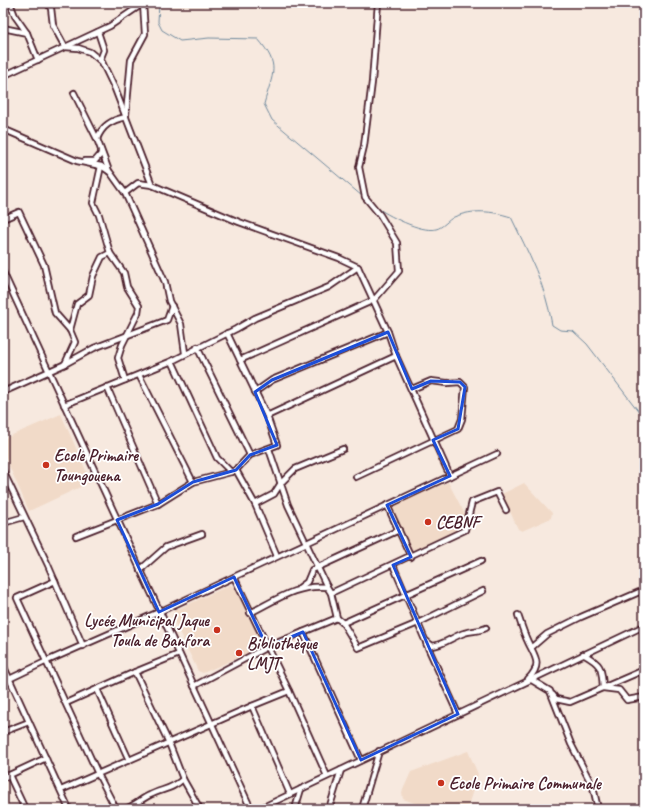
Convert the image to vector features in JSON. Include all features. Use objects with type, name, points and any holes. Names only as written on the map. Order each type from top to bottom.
[{"type":"street","points":[[10,3],[15,16],[27,33],[38,60]]},
{"type":"street","points":[[47,3],[51,8],[53,25],[65,47]]},
{"type":"street","points":[[3,76],[110,26],[138,7],[139,3]]},
{"type":"street","points":[[126,117],[131,60],[145,34],[143,3]]},
{"type":"street","points":[[240,360],[374,300],[399,271],[397,243],[380,215],[365,197],[360,167],[371,89],[378,3]]},
{"type":"street","points":[[3,28],[27,33]]},
{"type":"street","points":[[98,32],[104,50],[100,60]]},
{"type":"street","points":[[65,47],[78,48],[90,52],[100,60],[116,89],[152,185]]},
{"type":"street","points":[[74,93],[97,140],[110,172],[125,193],[165,282],[172,306],[181,324],[185,354]]},
{"type":"street","points":[[97,140],[103,127],[116,119],[126,117]]},
{"type":"street","points":[[3,129],[77,162],[101,166],[110,172]]},
{"type":"street","points":[[77,162],[95,160],[101,154],[100,150]]},
{"type":"street","points":[[101,166],[93,203],[99,215],[110,253],[124,273],[127,287],[139,306],[138,313],[128,335],[122,344],[118,358],[125,380]]},
{"type":"street","points":[[125,193],[138,183],[152,185],[239,222],[340,258],[358,267],[374,300],[388,332],[396,356],[450,476]]},
{"type":"street","points":[[3,219],[19,212],[44,265],[55,313],[70,330],[75,342],[65,364]]},
{"type":"street","points":[[70,330],[77,304],[88,295],[93,276],[102,257],[110,253]]},
{"type":"street","points":[[64,405],[107,386],[139,375],[185,354],[278,307],[329,287],[358,267]]},
{"type":"street","points":[[3,272],[251,809]]},
{"type":"street","points":[[3,392],[49,372],[94,348],[167,320],[172,306]]},
{"type":"street","points":[[255,392],[272,380],[388,332]]},
{"type":"street","points":[[76,536],[158,504],[193,482],[234,471],[250,455],[278,445],[268,416],[227,333]]},
{"type":"street","points":[[197,347],[250,455]]},
{"type":"street","points":[[268,416],[396,356]]},
{"type":"street","points":[[172,360],[217,458],[234,471],[255,504],[277,556]]},
{"type":"street","points":[[139,375],[193,482]]},
{"type":"street","points":[[356,477],[458,428],[462,419],[465,387],[460,382],[446,384],[431,381],[412,389]]},
{"type":"street","points":[[107,386],[158,504]]},
{"type":"street","points":[[269,449],[288,505],[305,543],[327,587],[332,593],[337,618],[343,623],[358,648],[418,623],[483,591]]},
{"type":"street","points":[[255,504],[274,494],[281,483],[295,469],[343,449]]},
{"type":"street","points":[[3,682],[159,612],[496,454]]},
{"type":"street","points":[[3,471],[56,582],[83,646]]},
{"type":"street","points":[[332,593],[411,557],[465,530],[472,502],[497,492],[506,510]]},
{"type":"street","points":[[388,505],[411,557]]},
{"type":"street","points":[[3,523],[24,517]]},
{"type":"street","points":[[250,613],[299,588],[307,582],[312,570],[399,530]]},
{"type":"street","points":[[140,570],[166,547],[202,534]]},
{"type":"street","points":[[343,623],[481,561]]},
{"type":"street","points":[[393,565],[458,714]]},
{"type":"street","points":[[234,577],[250,613],[289,691],[327,776]]},
{"type":"street","points":[[56,582],[17,598],[98,774],[116,809]]},
{"type":"street","points":[[299,588],[316,586],[327,587]]},
{"type":"street","points":[[532,647],[547,634],[644,590]]},
{"type":"street","points":[[518,616],[532,647],[537,663],[535,672],[528,680]]},
{"type":"street","points":[[194,686],[267,647],[337,618]]},
{"type":"street","points":[[259,809],[644,626]]},
{"type":"street","points":[[425,640],[432,646],[441,645],[466,632],[479,632],[486,628]]},
{"type":"street","points":[[303,632],[361,760]]},
{"type":"street","points":[[66,703],[179,654]]},
{"type":"street","points":[[583,654],[597,662],[602,675],[603,688]]},
{"type":"street","points":[[3,665],[69,809]]},
{"type":"street","points":[[528,680],[550,691],[556,698],[570,702],[644,670]]},
{"type":"street","points":[[135,672],[169,743],[183,779],[200,809]]},
{"type":"street","points":[[3,675],[10,680]]},
{"type":"street","points":[[603,688],[619,690],[627,700],[644,697]]},
{"type":"street","points":[[97,689],[129,760]]},
{"type":"street","points":[[61,790],[289,691]]},
{"type":"street","points":[[550,691],[571,744],[593,787],[598,809]]},
{"type":"street","points":[[252,706],[290,794]]},
{"type":"street","points":[[3,732],[29,722]]},
{"type":"street","points":[[362,809],[379,752]]},
{"type":"street","points":[[3,778],[46,758]]},
{"type":"street","points":[[329,809],[340,770]]},
{"type":"street","points":[[9,775],[25,809]]},
{"type":"street","points":[[125,809],[148,796],[176,786],[183,779]]},
{"type":"street","points":[[295,809],[301,789]]},
{"type":"highlighted area","points":[[388,332],[412,389],[431,381],[460,382],[465,387],[458,429],[433,440],[450,476],[387,505],[411,557],[393,565],[458,714],[361,760],[303,632],[267,647],[234,577],[159,612],[117,520],[158,504],[193,482],[236,470],[250,455],[277,445],[255,392],[272,380]]},
{"type":"shaded area","name":"Ecole Primaire Toungouena","points":[[61,414],[91,482],[29,511],[3,452],[3,439]]},
{"type":"shaded area","name":"CEBNF","points":[[448,482],[466,516],[464,528],[406,555],[386,509]]},
{"type":"shaded area","points":[[524,483],[552,513],[551,518],[522,531],[518,529],[502,494]]},
{"type":"shaded area","name":"Lycée Municipal Jaque Toula de Banfora","points":[[230,585],[236,587],[261,642],[259,648],[203,673],[198,671],[172,617],[174,611]]},
{"type":"shaded area","name":"Ecole Primaire Communale","points":[[468,751],[478,774],[467,809],[431,809],[403,799],[402,792],[411,772]]},
{"type":"waterway","points":[[159,3],[158,22],[162,30],[180,41],[209,38],[258,39],[270,56],[272,63],[272,76],[264,104],[272,120],[362,196]]},
{"type":"waterway","points":[[376,207],[413,226],[430,230],[443,226],[454,217],[461,214],[490,212],[511,217],[541,283],[552,325],[560,330],[573,331],[587,344],[643,417],[641,452],[644,458]]},
{"type":"place","name":"Ecole Primaire Toungouena","points":[[46,465]]},
{"type":"place","name":"CEBNF","points":[[428,522]]},
{"type":"place","name":"Lycée Municipal Jaque Toula de Banfora","points":[[217,630]]},
{"type":"place","name":"Bibliothèque LMJT","points":[[239,653]]},
{"type":"place","name":"Ecole Primaire Communale","points":[[441,783]]}]
